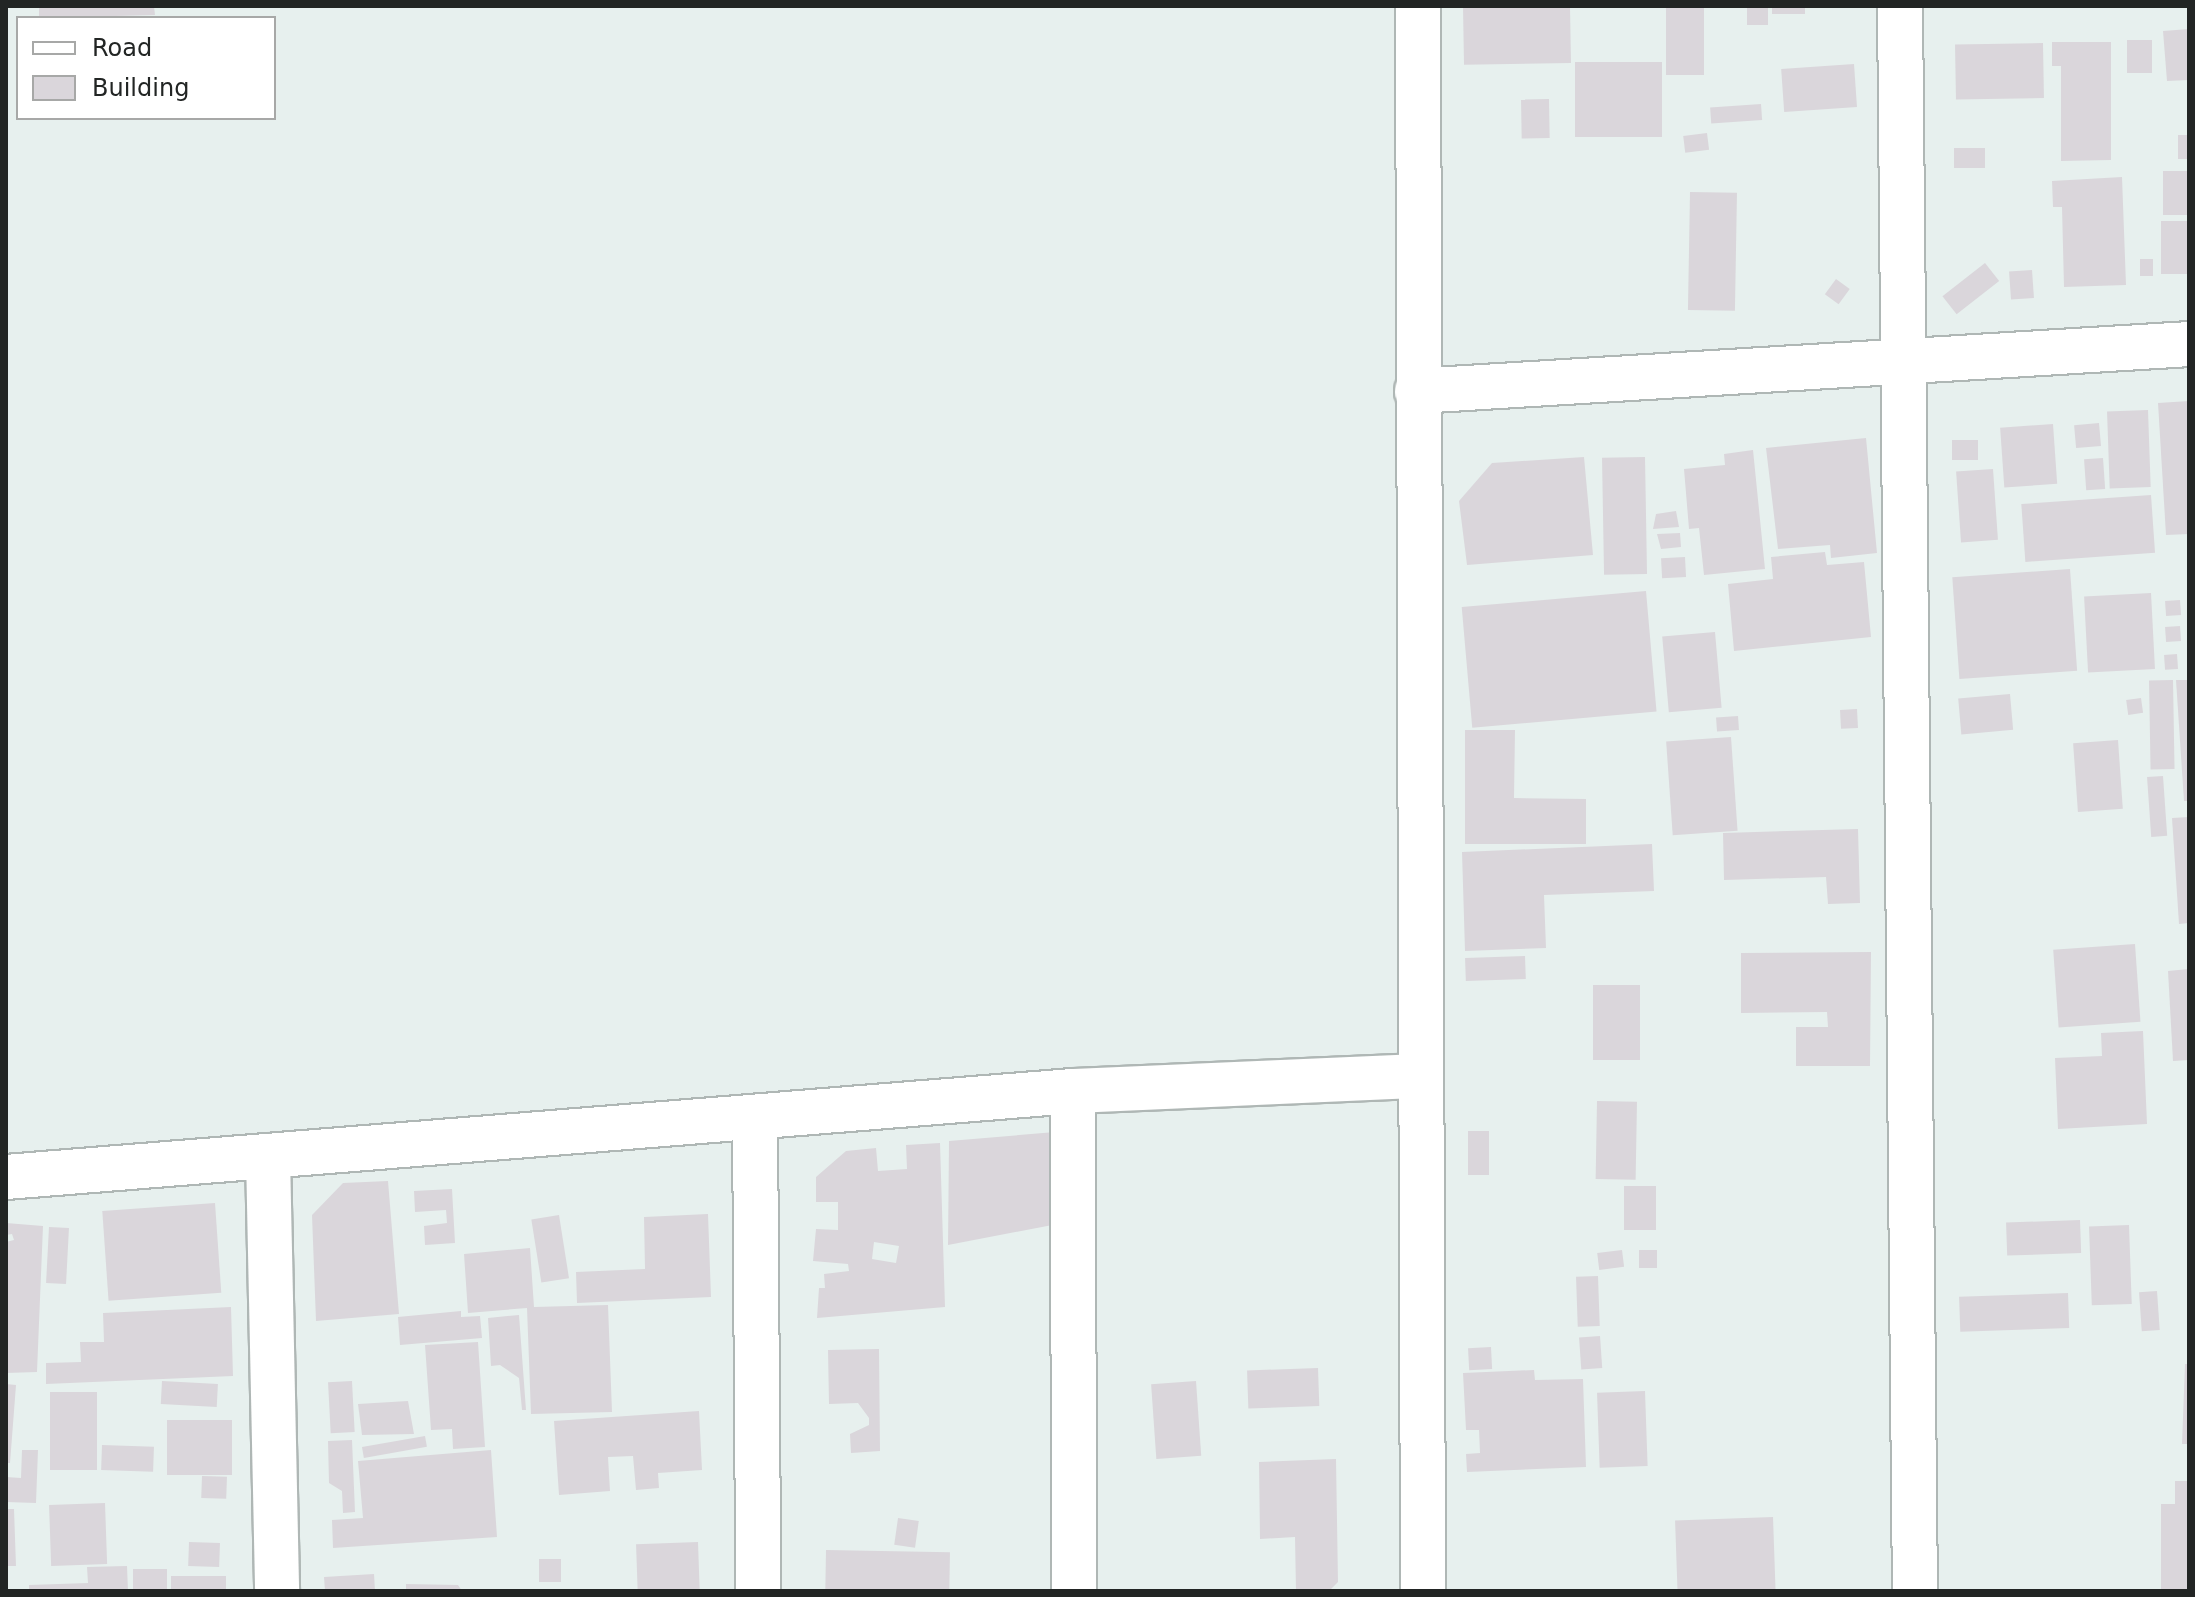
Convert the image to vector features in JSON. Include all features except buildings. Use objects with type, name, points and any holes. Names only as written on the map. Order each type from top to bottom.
[{"type":"street","points":[[1418,6],[1423,1591]]},
{"type":"street","points":[[1900,6],[1915,1591]]},
{"type":"street","points":[[1417,391],[1903,364],[2189,344]]},
{"type":"street","points":[[6,1177],[1073,1091],[1260,1080],[1421,1076]]},
{"type":"street","points":[[1073,1091],[1074,1591]]},
{"type":"street","points":[[755,1118],[758,1591]]},
{"type":"street","points":[[268,1156],[277,1591]]}]
